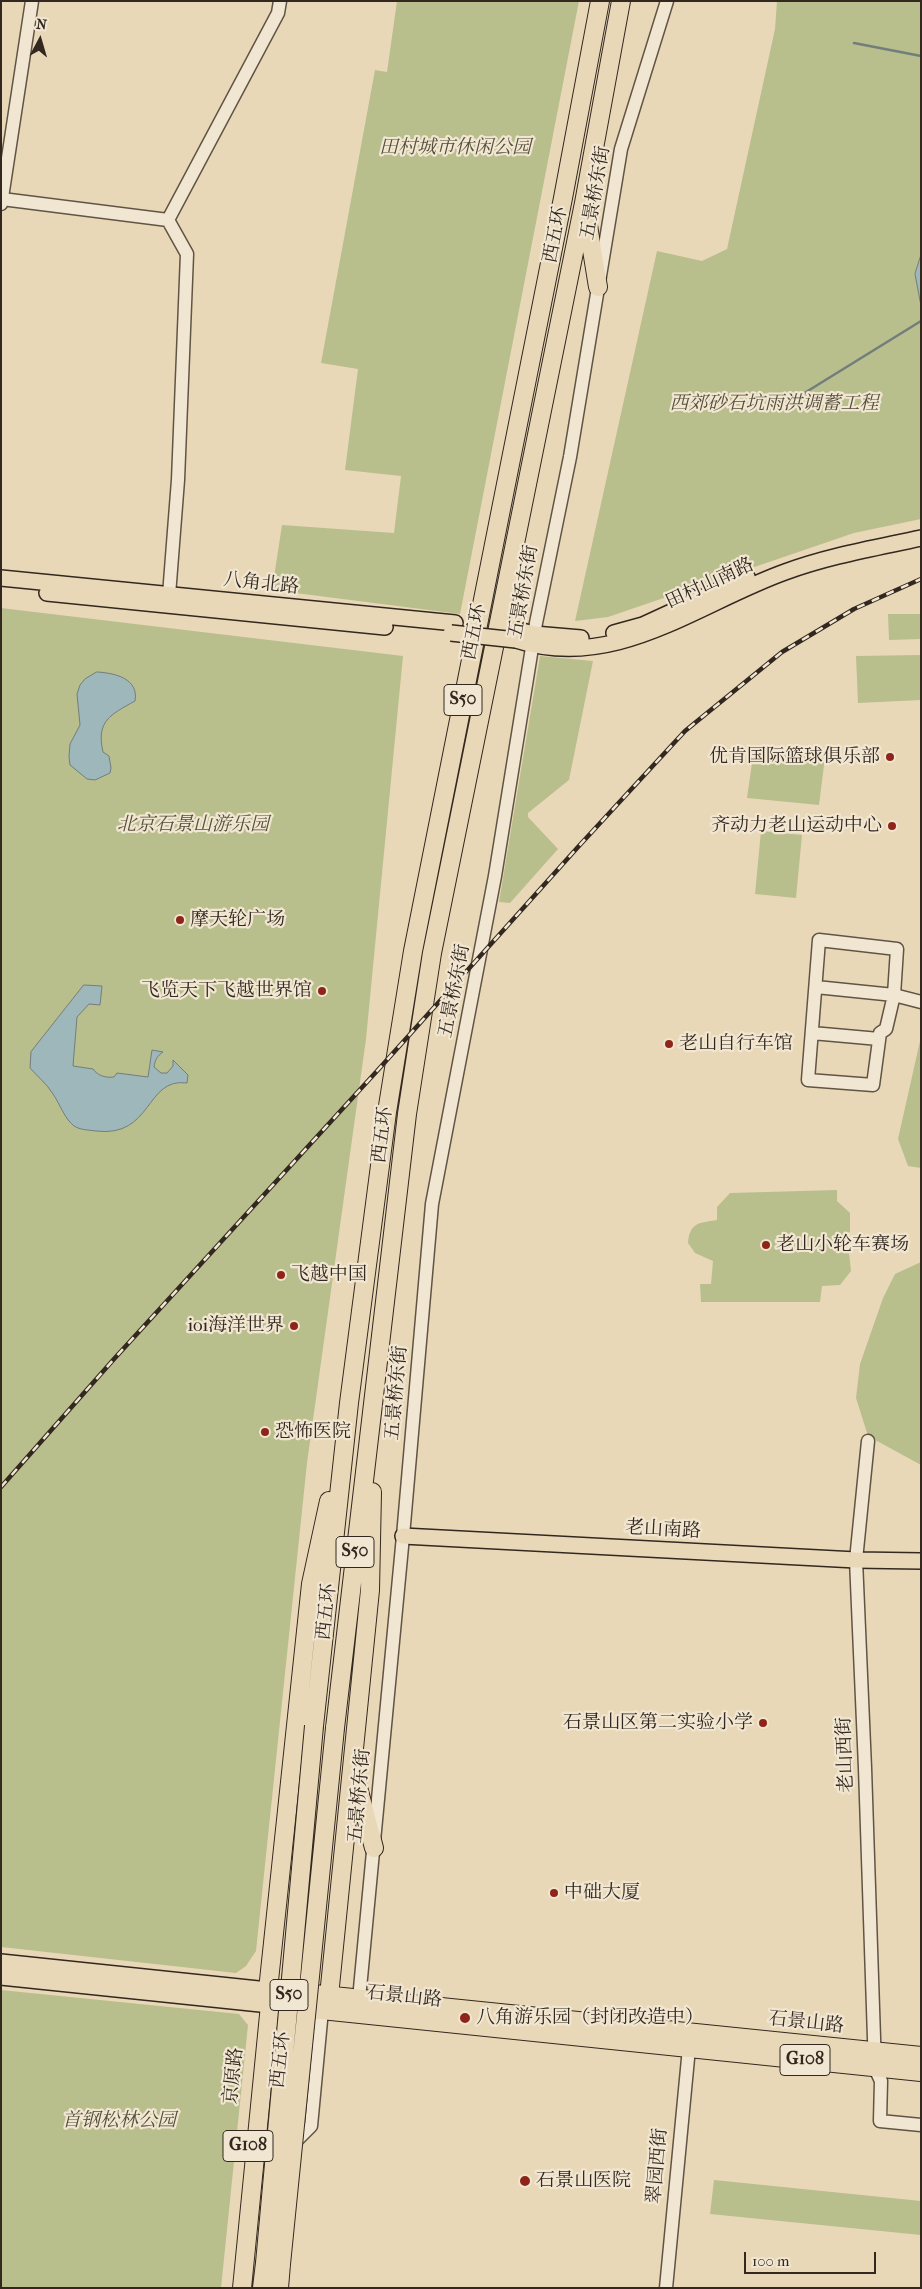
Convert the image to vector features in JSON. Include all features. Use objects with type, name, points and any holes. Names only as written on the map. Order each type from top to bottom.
[{"type":"highway","points":[[590,52],[594,1]]},
{"type":"highway","name":"西五环","points":[[262,2288],[314,1726],[349,1403],[387,1112],[413,951],[563,198],[600,1]]},
{"type":"highway","name":"西五环","points":[[279,2288],[336,1728],[375,1376],[407,1114],[432,953],[584,203],[621,1]]},
{"type":"highway","points":[[610,58],[628,1]]},
{"type":"highway","points":[[584,203],[598,287]]},
{"type":"highway","points":[[326,2003],[370,1590],[375,1376]]},
{"type":"highway","points":[[267,2000],[311,1584],[349,1403]]},
{"type":"highway","points":[[352,1764],[374,1848]]},
{"type":"highway","name":"石景山路","points":[[326,2003],[359,1999],[875,2059],[921,2072]]},
{"type":"highway","name":"石景山路","points":[[267,2000],[326,2003],[689,2048],[875,2059],[921,2056]]},
{"type":"highway","name":"京原路","points":[[242,2288],[267,2000]]},
{"type":"highway","name":"京原路","points":[[233,2288],[267,2000]]},
{"type":"main road","name":"田村山南路","points":[[534,640],[610,635],[643,625],[723,587],[812,553],[921,528]]},
{"type":"main road","name":"田村山南路","points":[[517,635],[534,640],[582,648],[637,638],[671,625],[784,572],[819,561],[921,538]]},
{"type":"main road","name":"八角北路","points":[[1,578],[169,595],[517,635]]},
{"type":"main road","name":"八角北路","points":[[1,588],[453,628]]},
{"type":"main road","name":"老山南路","points":[[403,1536],[856,1560],[921,1561]]},
{"type":"main road","name":"石景山路","points":[[1,1962],[267,2000]]},
{"type":"main road","name":"石景山路","points":[[1,1977],[267,2000]]},
{"type":"street","points":[[1,204],[32,1]]},
{"type":"street","points":[[168,220],[278,13],[280,1]]},
{"type":"street","name":"五景桥东街","points":[[359,1999],[432,1204],[494,886],[534,640],[570,457],[622,149],[667,1]]},
{"type":"street","points":[[2,199],[168,220]]},
{"type":"street","points":[[168,220],[187,254],[178,480],[169,595]]},
{"type":"street","points":[[819,940],[897,949],[894,995],[886,1029],[880,1033],[872,1085],[808,1080],[819,940]]},
{"type":"street","points":[[816,988],[894,995],[921,1002]]},
{"type":"street","points":[[812,1033],[879,1039]]},
{"type":"street","name":"老山西街","points":[[868,1442],[856,1560],[875,2059],[881,2080],[880,2121],[921,2125]]},
{"type":"street","points":[[252,2184],[311,2126],[326,2003]]},
{"type":"street","name":"翠园西街","points":[[666,2288],[689,2048]]},
{"type":"green space","name":"田村城市休闲公园","points":[[397,1],[579,1],[460,614],[272,590],[282,525],[394,533],[401,476],[345,470],[358,369],[321,363],[375,70],[387,72]]},
{"type":"green space","name":"西郊砂石坑雨洪调蓄工程","points":[[777,1],[921,1],[921,519],[854,533],[608,617],[575,621],[657,251],[702,261],[727,249],[775,29]]},
{"type":"green space","name":"北京石景山游乐园","points":[[1,608],[403,656],[366,1039],[307,1463],[256,1951],[246,1966],[236,1973],[1,1947]]},
{"type":"green space","points":[[888,614],[921,614],[921,639],[889,640]]},
{"type":"green space","points":[[921,655],[921,700],[858,703],[856,656]]},
{"type":"green space","points":[[540,656],[593,661],[569,780],[528,813],[528,817],[558,849],[510,903],[499,902]]},
{"type":"green space","points":[[754,749],[825,757],[819,805],[747,798]]},
{"type":"green space","points":[[761,831],[802,835],[796,898],[755,894]]},
{"type":"green space","points":[[920,1041],[921,1168],[908,1166],[898,1139]]},
{"type":"green space","name":"老山小轮车赛场","points":[[837,1190],[837,1201],[850,1213],[850,1232],[843,1236],[843,1247],[849,1253],[851,1271],[840,1285],[822,1286],[820,1302],[701,1302],[700,1284],[711,1284],[713,1261],[695,1253],[688,1243],[689,1236],[696,1225],[717,1220],[717,1207],[730,1193]]},
{"type":"green space","points":[[921,1262],[921,1465],[868,1436],[856,1398],[860,1364],[883,1298],[895,1274]]},
{"type":"green space","name":"首钢松林公园","points":[[1,1990],[239,2014],[248,2025],[221,2288],[1,2288]]},
{"type":"green space","points":[[714,2180],[921,2201],[921,2235],[710,2214]]},
{"type":"water","points":[[921,255],[921,306],[915,274]]},
{"type":"water","points":[[97,672],[112,674],[130,682],[135,693],[135,701],[112,715],[103,726],[101,741],[103,752],[109,756],[111,768],[110,773],[95,780],[87,779],[70,765],[69,757],[70,744],[80,725],[77,694],[80,685],[85,679]]},
{"type":"water","points":[[84,985],[102,986],[100,1005],[89,1004],[77,1017],[73,1066],[93,1069],[105,1077],[114,1077],[117,1073],[148,1077],[152,1050],[163,1052],[157,1058],[154,1067],[161,1073],[167,1073],[173,1066],[173,1060],[188,1075],[187,1083],[173,1084],[163,1089],[139,1117],[128,1126],[115,1131],[96,1131],[74,1126],[65,1115],[51,1090],[30,1068],[31,1052]]},
{"type":"waterway","points":[[854,43],[921,56]]},
{"type":"waterway","points":[[798,397],[921,321]]},
{"type":"railway","points":[[1,1487],[114,1359],[685,731],[782,652],[854,609],[921,579]]},
{"type":"place","name":"优肯国际篮球俱乐部","points":[[890,757]]},
{"type":"place","name":"齐动力老山运动中心","points":[[892,826]]},
{"type":"place","name":"摩天轮广场","points":[[180,920]]},
{"type":"place","name":"飞览天下飞越世界馆","points":[[322,991]]},
{"type":"place","name":"老山自行车馆","points":[[669,1044]]},
{"type":"place","name":"老山小轮车赛场","points":[[766,1245]]},
{"type":"place","name":"飞越中国","points":[[281,1275]]},
{"type":"place","name":"ioi海洋世界","points":[[294,1326]]},
{"type":"place","name":"恐怖医院","points":[[265,1432]]},
{"type":"place","name":"石景山区第二实验小学","points":[[763,1723]]},
{"type":"place","name":"中础大厦","points":[[554,1893]]},
{"type":"place","name":"八角游乐园（封闭改造中）","points":[[465,2018]]},
{"type":"place","name":"石景山医院","points":[[525,2181]]}]
